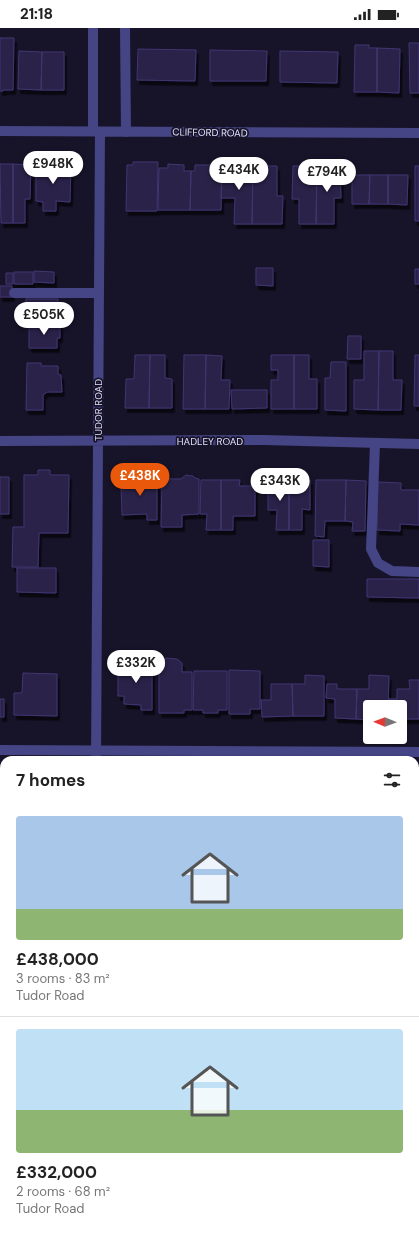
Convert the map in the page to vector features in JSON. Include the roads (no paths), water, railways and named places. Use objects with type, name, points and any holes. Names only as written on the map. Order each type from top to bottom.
[{"type":"street","name":"TUDOR ROAD","points":[[93,28],[98,293],[96,755]]},
{"type":"street","points":[[125,28],[126,132]]},
{"type":"street","name":"CLIFFORD ROAD","points":[[0,131],[419,133]]},
{"type":"street","points":[[14,293],[98,293]]},
{"type":"street","name":"HADLEY ROAD","points":[[0,441],[264,440],[419,444]]},
{"type":"street","points":[[376,444],[371,549],[378,563],[392,571],[419,572]]},
{"type":"street","points":[[0,750],[96,755],[257,756],[333,756],[419,752]]}]
